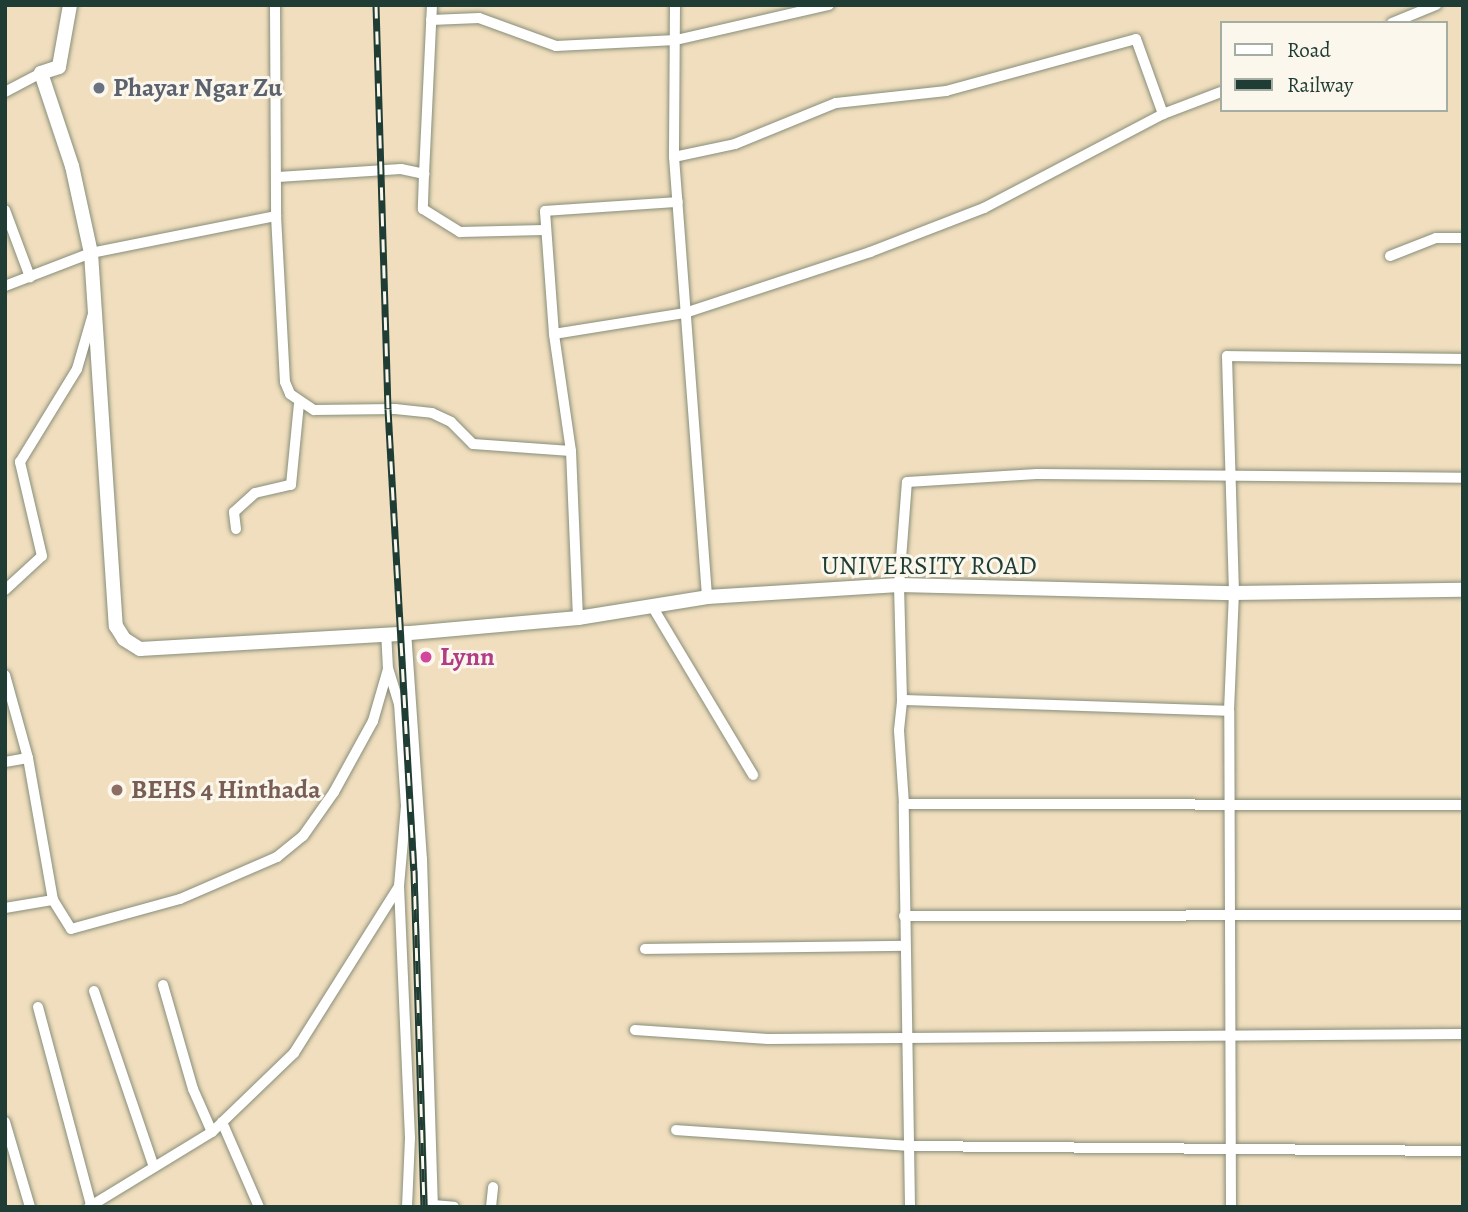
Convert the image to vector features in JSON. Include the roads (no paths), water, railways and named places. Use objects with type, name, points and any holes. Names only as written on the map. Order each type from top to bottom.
[{"type":"street","points":[[5,92],[41,73],[59,67],[70,5]]},
{"type":"street","points":[[275,5],[278,177],[276,216],[285,382],[299,404],[314,410],[395,409],[432,414],[451,422],[473,444],[571,451]]},
{"type":"street","points":[[432,5],[423,209],[460,232],[544,230]]},
{"type":"street","points":[[675,5],[674,157],[707,597]]},
{"type":"street","points":[[431,20],[479,18],[556,46],[676,40],[829,5]]},
{"type":"street","points":[[1397,21],[1436,5]]},
{"type":"street","points":[[674,157],[735,144],[836,103],[946,91],[1136,38],[1164,114]]},
{"type":"street","name":"UNIVERSITY ROAD","points":[[41,73],[72,166],[91,253],[116,626],[124,639],[140,649],[397,633],[578,618],[707,597],[899,585],[1234,593],[1463,590]]},
{"type":"street","points":[[554,334],[685,313],[870,252],[984,208],[1164,114],[1220,92]]},
{"type":"street","points":[[278,177],[371,169],[424,174]]},
{"type":"street","points":[[578,618],[571,451],[554,334],[544,230],[545,211],[678,202]]},
{"type":"street","points":[[5,210],[30,277]]},
{"type":"street","points":[[5,286],[91,253],[276,216]]},
{"type":"street","points":[[1391,256],[1436,238],[1463,238]]},
{"type":"street","points":[[5,590],[42,556],[20,462],[77,369],[96,304]]},
{"type":"street","points":[[1231,1207],[1229,1147],[1232,806],[1229,711],[1234,593],[1233,479],[1227,356],[1463,359]]},
{"type":"street","points":[[236,529],[234,512],[255,493],[291,485],[299,404]]},
{"type":"street","points":[[910,1207],[904,1037],[904,804],[899,730],[902,700],[899,585],[907,482],[1037,474],[1233,479],[1463,478]]},
{"type":"street","points":[[652,606],[753,775]]},
{"type":"street","points":[[5,675],[28,758],[53,900],[71,929],[180,899],[277,857],[303,836],[334,792],[373,721],[397,633]]},
{"type":"street","points":[[397,633],[422,859],[433,1206],[454,1207]]},
{"type":"street","points":[[388,669],[399,704],[406,806],[400,886],[410,1138],[407,1207]]},
{"type":"street","points":[[902,700],[1229,711]]},
{"type":"street","points":[[5,762],[28,758]]},
{"type":"street","points":[[904,804],[1463,805]]},
{"type":"street","points":[[37,1007],[90,1206],[212,1132],[294,1053],[400,886]]},
{"type":"street","points":[[5,908],[53,900]]},
{"type":"street","points":[[904,916],[1463,915]]},
{"type":"street","points":[[645,949],[905,946]]},
{"type":"street","points":[[163,985],[192,1088],[212,1132]]},
{"type":"street","points":[[94,990],[153,1167]]},
{"type":"street","points":[[635,1030],[768,1039],[1230,1033],[1463,1034]]},
{"type":"street","points":[[5,1122],[30,1207]]},
{"type":"street","points":[[222,1122],[259,1207]]},
{"type":"street","points":[[676,1130],[908,1146],[1463,1151]]},
{"type":"street","points":[[491,1207],[493,1187]]},
{"type":"railway","points":[[376,5],[388,409],[414,870],[424,1207]]},
{"type":"place","name":"Phayar Ngar Zu","points":[[99,88]]},
{"type":"place","name":"Lynn","points":[[426,657]]},
{"type":"place","name":"BEHS 4 Hinthada","points":[[117,790]]}]
